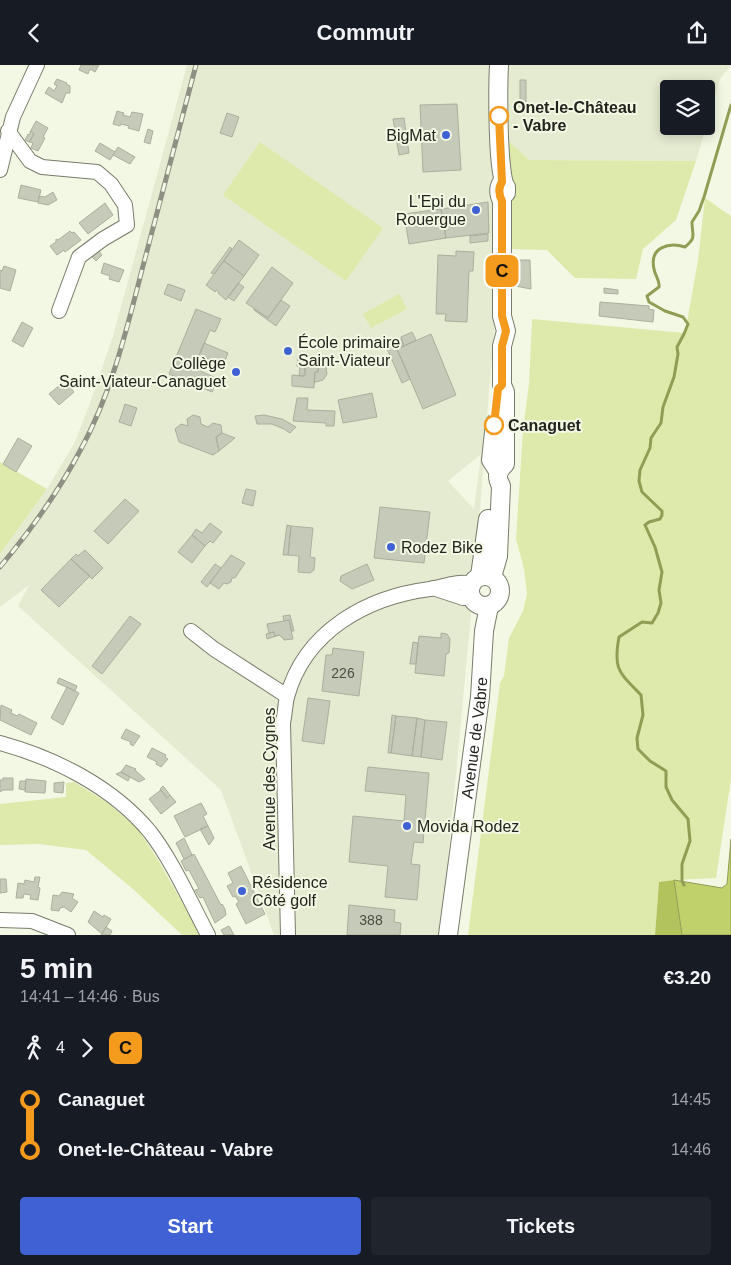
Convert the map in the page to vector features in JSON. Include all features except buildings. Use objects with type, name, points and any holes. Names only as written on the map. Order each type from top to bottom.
[{"type":"main road","points":[[480,591],[498,557],[501,486],[491,460],[498,389],[502,385],[502,346],[497,332],[502,316],[502,201],[505,197],[506,187],[502,182],[498,95],[499,65]]},
{"type":"main road","name":"Avenue de Vabre","points":[[448,935],[480,697],[484,631],[480,591]]},
{"type":"street","points":[[0,170],[8,131],[37,65]]},
{"type":"street","points":[[8,131],[30,161],[42,167],[96,172],[111,184],[125,205],[127,225],[103,239],[79,257],[59,311]]},
{"type":"street","name":"Avenue des Cygnes","points":[[288,935],[283,723],[287,696],[307,656],[331,628],[350,614],[387,598],[411,591],[465,582],[480,591]]},
{"type":"street","points":[[191,631],[214,649],[287,696]]},
{"type":"street","points":[[0,743],[58,764],[122,803],[150,832],[208,935]]},
{"type":"street","points":[[0,920],[32,921],[68,935]]},
{"type":"shaded area","points":[[187,65],[731,65],[720,79],[715,96],[715,80],[660,80],[660,135],[704,135],[696,161],[529,160],[511,143],[508,146],[476,562],[442,922],[439,935],[274,935],[221,790],[18,606],[29,585],[0,607],[0,554],[47,489],[75,442],[113,336]],"holes":[[[481,455],[474,509],[448,481]]]},
{"type":"shaded area","points":[[260,142],[383,228],[346,281],[223,195]]},
{"type":"shaded area","points":[[510,142],[529,160],[696,161],[676,220],[643,249],[636,279],[575,278],[547,250],[508,249],[508,146]]},
{"type":"shaded area","points":[[705,198],[731,216],[731,779],[716,878],[659,882],[655,935],[468,935],[500,683],[504,676],[509,638],[523,611],[527,594],[524,569],[516,539],[523,430],[529,384],[532,319],[685,333],[698,260]]},
{"type":"shaded area","points":[[399,294],[407,309],[371,328],[363,314]]},
{"type":"shaded area","points":[[0,462],[47,489],[0,554]]},
{"type":"shaded area","points":[[74,782],[108,803],[138,829],[158,860],[199,935],[182,935],[133,889],[86,850],[39,844],[0,845],[0,804],[66,797],[66,783]]},
{"type":"shaded area","points":[[731,839],[731,935],[682,935],[674,880],[722,888],[727,884]]},
{"type":"shaded area","points":[[674,880],[682,935],[655,935],[659,882]]},
{"type":"waterway","points":[[684,885],[682,881],[682,864],[690,841],[688,819],[672,800],[666,787],[666,771],[650,761],[638,749],[637,738],[643,715],[641,695],[619,670],[617,648],[619,637],[642,622],[652,623],[661,603],[659,590],[662,572],[655,547],[645,525],[660,519],[662,511],[642,492],[639,481],[640,470],[650,448],[651,438],[661,423],[663,407],[674,377],[678,354],[677,347],[688,324],[683,317],[665,311],[649,302],[647,296],[659,287],[654,269],[654,256],[657,251],[667,246],[685,247],[689,244],[693,233],[692,222],[699,211],[704,197],[731,105]]},
{"type":"railway","points":[[0,567],[23,539],[54,495],[81,449],[102,405],[125,336],[196,65]]},
{"type":"bus line","name":"C","points":[[494,425],[498,389],[502,385],[502,346],[506,331],[502,316],[502,201],[500,196],[502,182],[499,116]]},
{"type":"place","name":"Onet-le-Château - Vabre","points":[[499,116]]},
{"type":"place","name":"BigMat","points":[[446,135]]},
{"type":"place","name":"L'Epi du Rouergue","points":[[476,210]]},
{"type":"place","name":"École primaire Saint-Viateur","points":[[288,351]]},
{"type":"place","name":"Collège Saint-Viateur-Canaguet","points":[[236,372]]},
{"type":"place","name":"Canaguet","points":[[494,425]]},
{"type":"place","name":"Rodez Bike","points":[[391,547]]},
{"type":"place","name":"Movida Rodez","points":[[407,826]]},
{"type":"place","name":"Résidence Côté golf","points":[[242,891]]}]
